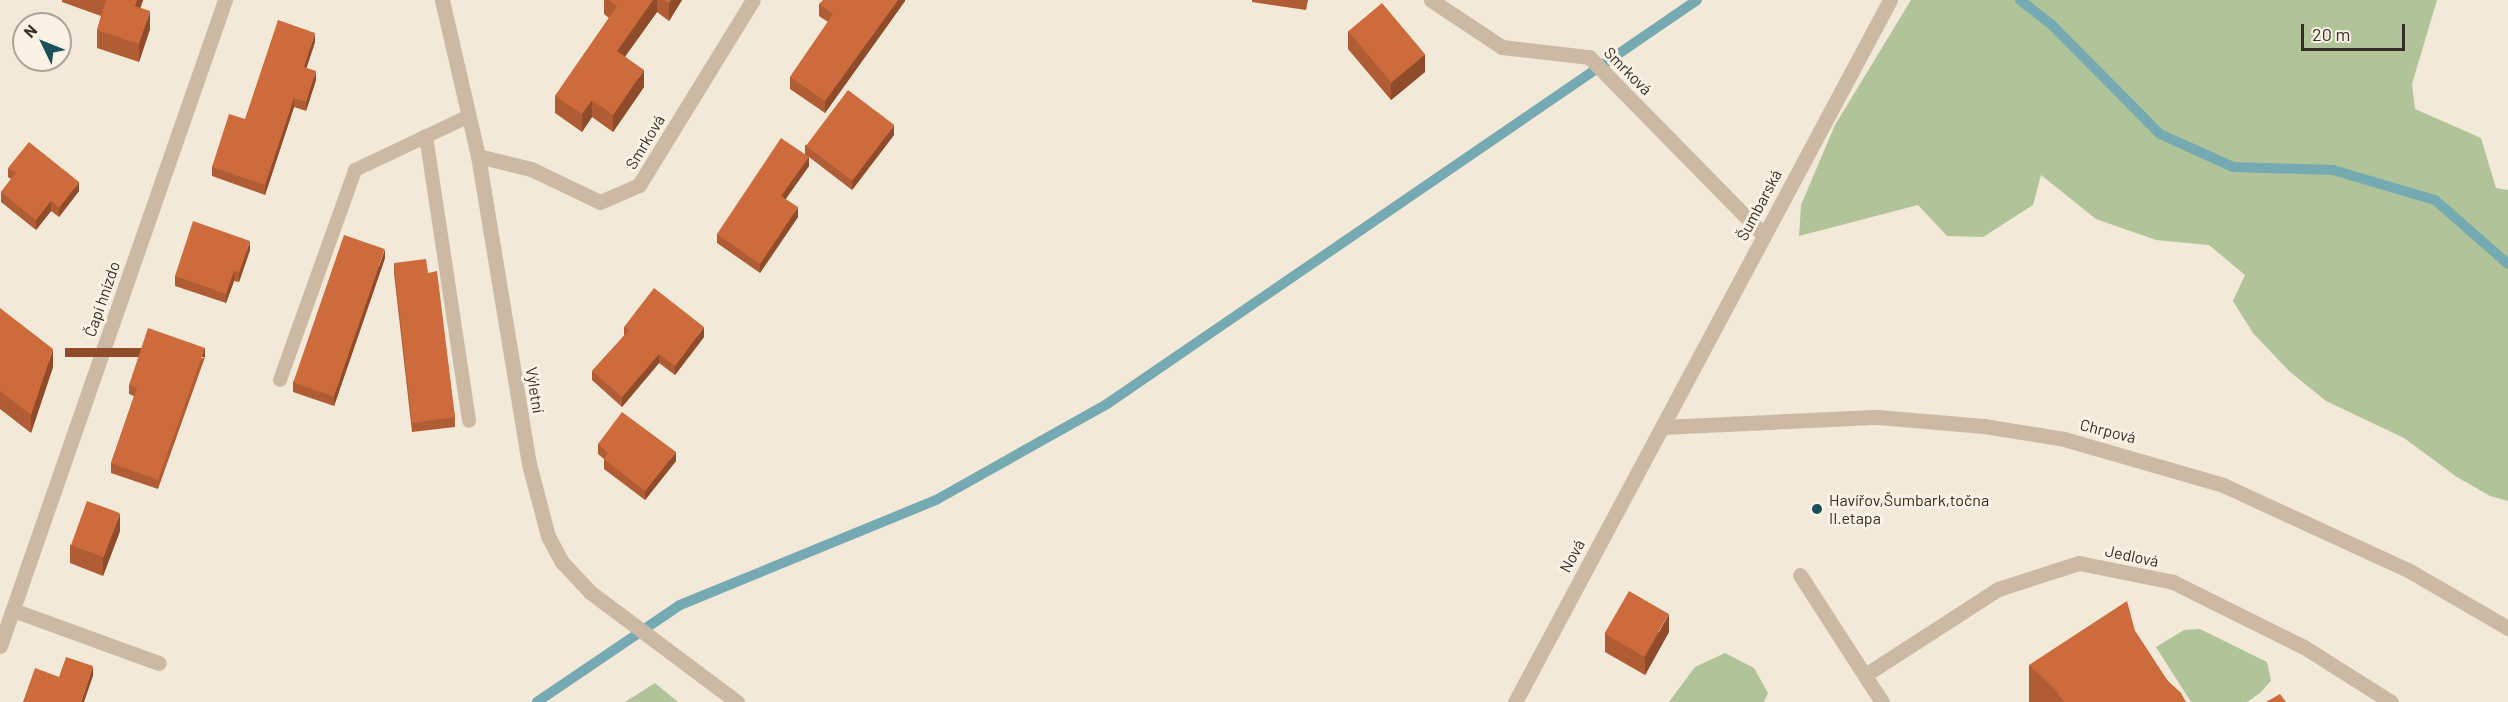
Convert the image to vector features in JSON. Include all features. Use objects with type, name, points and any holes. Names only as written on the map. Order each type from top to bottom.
[{"type":"street","name":"Čapí hnízdo","points":[[0,646],[225,0]]},
{"type":"street","name":"Výletní","points":[[442,0],[478,156],[529,464],[548,536],[562,562],[590,592],[737,702]]},
{"type":"street","name":"Smrková","points":[[478,156],[531,169],[600,202],[639,185],[753,0]]},
{"type":"street","name":"Smrková","points":[[1431,0],[1502,48],[1589,57],[1763,234]]},
{"type":"street","name":"Šumbarská","points":[[1662,427],[1763,234],[1890,0]]},
{"type":"street","name":"Chrpová","points":[[1662,427],[1878,417],[1984,426],[2064,439],[2223,485],[2408,570],[2508,628]]},
{"type":"street","name":"Nová","points":[[1515,702],[1662,427]]},
{"type":"street","name":"Jedlová","points":[[1864,675],[1998,589],[2079,563],[2173,582],[2304,647],[2391,702]]},
{"type":"street","points":[[1800,575],[1882,702]]},
{"type":"street","points":[[13,610],[159,663]]},
{"type":"lane","points":[[280,380],[355,170],[469,116]]},
{"type":"lane","points":[[426,136],[470,421]]},
{"type":"green space","points":[[1911,0],[2437,0],[2412,84],[2415,109],[2481,138],[2496,188],[2508,190],[2508,501],[2490,496],[2457,477],[2404,438],[2326,401],[2289,371],[2253,333],[2233,301],[2245,275],[2209,245],[2156,240],[2096,219],[2041,175],[2033,205],[1983,237],[1947,236],[1918,205],[1799,236],[1801,205],[1835,125]]},
{"type":"green space","points":[[2200,629],[2267,662],[2271,681],[2247,702],[2191,702],[2156,647],[2184,630]]},
{"type":"green space","points":[[1725,653],[1754,668],[1768,693],[1764,702],[1669,702],[1695,667]]},
{"type":"green space","points":[[655,683],[678,702],[625,702]]},
{"type":"building","points":[[106,0],[137,0],[135,6],[150,11],[139,44],[97,30]]},
{"type":"building","points":[[608,0],[653,0],[617,51],[644,70],[613,115],[592,100],[582,114],[555,96],[617,6]]},
{"type":"building","points":[[823,0],[898,0],[825,101],[790,77],[833,14],[819,4]]},
{"type":"building","points":[[1382,3],[1425,54],[1391,83],[1348,31]]},
{"type":"building","points":[[278,20],[315,33],[304,67],[316,71],[306,102],[294,98],[265,185],[212,167],[229,114],[245,119]]},
{"type":"building","points":[[848,90],[894,125],[852,181],[806,146]]},
{"type":"building","points":[[781,138],[809,157],[781,196],[798,207],[760,264],[717,234]]},
{"type":"building","points":[[29,142],[79,182],[59,208],[51,201],[36,220],[1,192],[16,173],[8,168]]},
{"type":"building","points":[[193,221],[250,241],[239,273],[234,271],[226,294],[175,276]]},
{"type":"building","points":[[344,235],[385,249],[334,397],[293,383]]},
{"type":"building","points":[[426,259],[428,273],[437,271],[455,417],[412,423],[394,263]]},
{"type":"building","points":[[654,288],[704,327],[675,366],[659,354],[622,397],[592,371],[629,330],[624,327]]},
{"type":"building","points":[[0,308],[53,349],[31,415],[0,391]]},
{"type":"building","points":[[148,328],[205,348],[158,480],[111,463],[137,388],[129,385]]},
{"type":"building","points":[[622,412],[676,452],[645,491],[604,459],[608,453],[598,444]]},
{"type":"building","points":[[87,501],[120,513],[104,557],[71,545]]},
{"type":"building","points":[[1629,591],[1669,614],[1644,656],[1604,633]]},
{"type":"building","points":[[2127,601],[2135,631],[2167,680],[2181,693],[2186,702],[2064,702],[2054,688],[2029,665]]},
{"type":"building","points":[[66,657],[93,666],[81,702],[23,702],[35,668],[59,677]]},
{"type":"building","points":[[2280,694],[2286,702],[2266,702]]},
{"type":"waterway","points":[[646,628],[680,605],[936,500],[1107,404],[1697,0]]},
{"type":"waterway","points":[[2020,0],[2052,25],[2160,134],[2233,167],[2333,170],[2435,200],[2508,264]]},
{"type":"waterway","points":[[537,702],[636,635]]},
{"type":"place","name":"Havířov,Šumbark,točna II.etapa","points":[[1817,509]]}]
